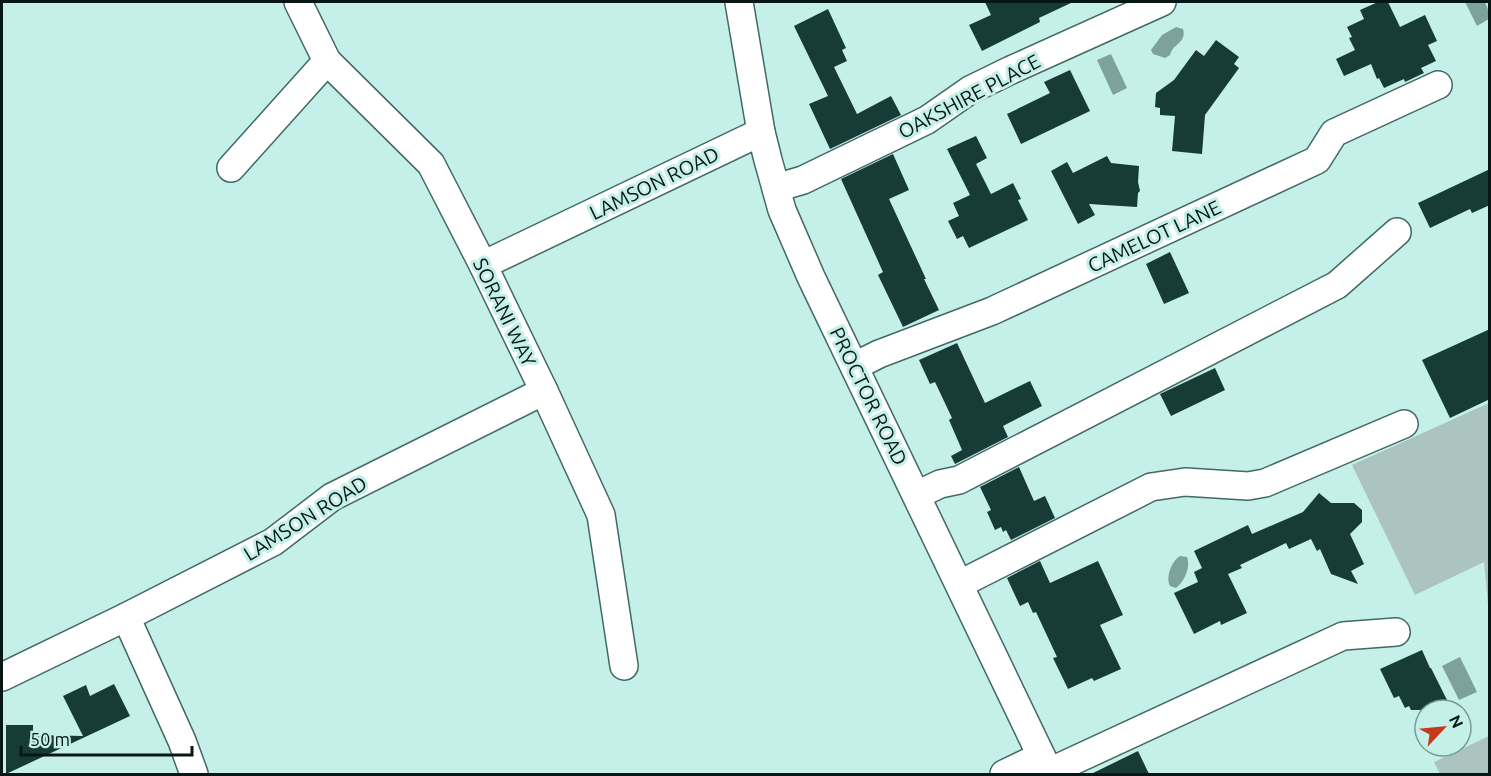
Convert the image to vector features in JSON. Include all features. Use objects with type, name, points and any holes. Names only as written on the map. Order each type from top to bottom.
[{"type":"street","name":"SORANI WAY","points":[[298,2],[327,61],[431,164],[483,265],[601,515],[624,666]]},
{"type":"street","name":"PROCTOR ROAD","points":[[739,2],[761,132],[776,188],[791,231],[1047,767]]},
{"type":"street","name":"OAKSHIRE PLACE","points":[[776,188],[803,180],[927,120],[970,90],[1162,2]]},
{"type":"street","points":[[231,168],[327,61]]},
{"type":"street","name":"CAMELOT LANE","points":[[855,366],[879,354],[992,311],[1317,160],[1334,133],[1438,85]]},
{"type":"street","name":"LAMSON ROAD","points":[[483,265],[761,132]]},
{"type":"street","points":[[917,495],[940,484],[959,480],[1336,285],[1397,232]]},
{"type":"street","name":"LAMSON ROAD","points":[[2,677],[273,542],[332,497],[544,391]]},
{"type":"street","points":[[960,584],[1151,487],[1185,482],[1248,486],[1265,483],[1404,424]]},
{"type":"street","points":[[126,617],[182,741],[194,774]]},
{"type":"street","points":[[1004,774],[1047,767],[1343,636],[1396,632]]},
{"type":"shaded area","points":[[1465,2],[1485,2],[1489,19],[1477,26]]},
{"type":"shaded area","points":[[1176,27],[1183,29],[1184,34],[1170,55],[1165,58],[1153,54],[1151,50],[1162,35]]},
{"type":"shaded area","points":[[1111,54],[1127,88],[1113,95],[1097,60]]},
{"type":"shaded area","points":[[1489,403],[1489,615],[1484,562],[1415,595],[1352,465]]},
{"type":"shaded area","points":[[1180,556],[1187,557],[1188,565],[1184,578],[1176,588],[1170,586],[1169,574],[1174,562]]},
{"type":"shaded area","points":[[1460,657],[1477,692],[1458,698],[1442,666]]},
{"type":"shaded area","points":[[1489,736],[1489,774],[1440,774],[1434,762],[1442,758],[1473,758],[1473,744]]},
{"type":"building","points":[[985,2],[1073,2],[1039,18],[1040,22],[982,51],[969,25],[991,15]]},
{"type":"building","points":[[1378,2],[1388,2],[1400,27],[1425,15],[1437,41],[1428,45],[1436,61],[1421,68],[1424,73],[1384,88],[1379,78],[1377,79],[1371,64],[1344,76],[1336,59],[1355,50],[1347,27],[1364,19],[1360,10]]},
{"type":"building","points":[[828,9],[846,48],[842,50],[847,61],[834,67],[857,114],[891,96],[901,115],[830,149],[809,104],[828,96],[794,26]]},
{"type":"building","points":[[1216,40],[1239,57],[1234,64],[1239,68],[1205,115],[1202,154],[1172,151],[1175,116],[1160,115],[1160,108],[1155,107],[1156,93],[1174,80],[1196,50],[1204,56]]},
{"type":"building","points":[[1070,70],[1090,111],[1021,144],[1007,114],[1050,93],[1044,82]]},
{"type":"building","points":[[976,136],[987,158],[976,164],[991,194],[1013,183],[1028,220],[969,248],[963,236],[957,239],[948,221],[959,216],[953,203],[970,195],[947,149]]},
{"type":"building","points":[[893,154],[909,190],[889,199],[939,310],[903,327],[878,275],[883,272],[841,179]]},
{"type":"building","points":[[1107,156],[1111,163],[1139,166],[1140,191],[1137,207],[1089,204],[1095,215],[1078,224],[1051,171],[1067,162],[1073,173]]},
{"type":"building","points":[[1490,169],[1490,205],[1472,213],[1470,209],[1430,228],[1418,203]]},
{"type":"building","points":[[1170,252],[1189,293],[1164,304],[1146,264]]},
{"type":"building","points":[[1490,329],[1490,399],[1450,418],[1422,360]]},
{"type":"building","points":[[957,343],[985,403],[1030,381],[1042,406],[1003,426],[1008,437],[955,464],[951,456],[962,450],[949,420],[952,418],[935,382],[930,384],[919,360]]},
{"type":"building","points":[[1215,368],[1225,390],[1171,416],[1160,394]]},
{"type":"building","points":[[1019,467],[1034,501],[1045,496],[1055,518],[1011,540],[1006,530],[1003,532],[1001,527],[995,530],[987,512],[991,510],[980,487]]},
{"type":"building","points":[[1319,493],[1331,503],[1354,503],[1362,510],[1362,522],[1350,534],[1364,564],[1351,571],[1358,584],[1331,574],[1320,549],[1317,551],[1311,539],[1289,549],[1286,543],[1240,565],[1242,568],[1228,574],[1247,613],[1221,625],[1220,621],[1194,634],[1174,593],[1198,582],[1194,572],[1202,568],[1194,551],[1248,525],[1252,534],[1303,512]]},
{"type":"building","points":[[1040,561],[1050,583],[1098,561],[1123,615],[1100,625],[1121,669],[1094,681],[1092,678],[1068,689],[1053,658],[1057,657],[1036,612],[1033,613],[1028,602],[1020,606],[1007,578]]},
{"type":"building","points":[[1422,650],[1446,698],[1413,698],[1413,710],[1409,706],[1405,708],[1399,696],[1394,698],[1380,669]]},
{"type":"building","points":[[114,684],[130,716],[6,774],[6,725],[33,725],[33,735],[83,736],[63,696],[86,685],[90,696]]},
{"type":"building","points":[[1138,751],[1149,774],[1091,774]]}]
